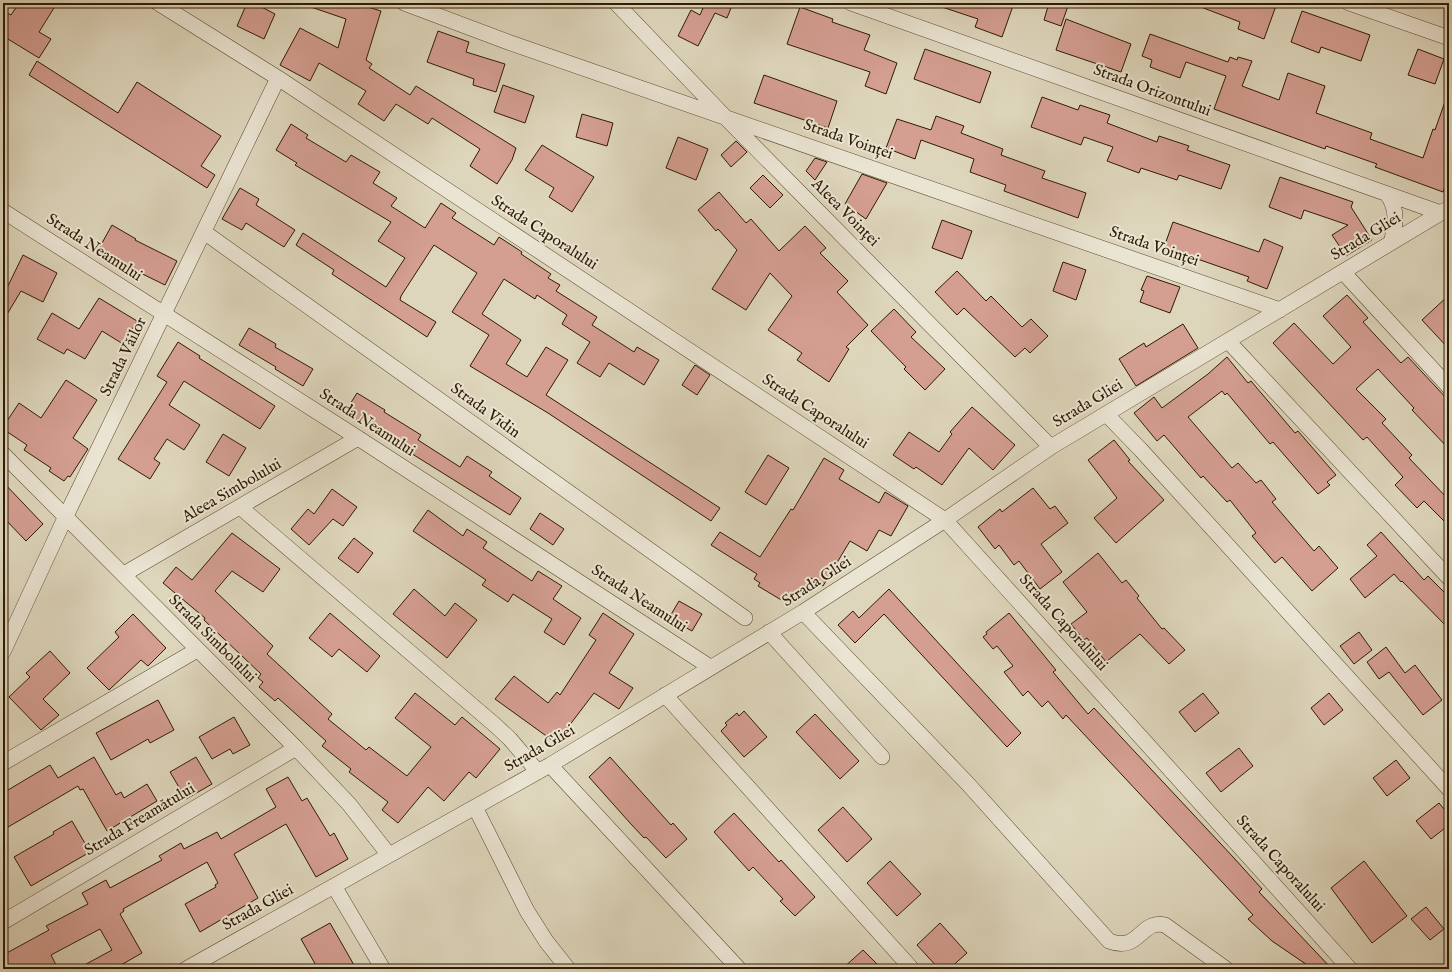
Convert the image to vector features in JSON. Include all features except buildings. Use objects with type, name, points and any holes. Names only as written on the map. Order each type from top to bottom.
[{"type":"street","name":"Strada Caporalului","points":[[158,3],[278,78],[945,520],[1350,969]]},
{"type":"street","name":"Strada Voinței","points":[[404,3],[725,117],[1280,310]]},
{"type":"street","name":"Aleea Voinței","points":[[616,3],[725,117],[1051,447]]},
{"type":"street","name":"Strada Orizontului","points":[[851,3],[1387,194],[1445,211]]},
{"type":"street","points":[[1349,3],[1449,38]]},
{"type":"street","name":"Strada Văilor","points":[[3,652],[65,518],[278,78]]},
{"type":"street","points":[[1387,194],[1393,202],[1395,211],[1395,227],[1391,243]]},
{"type":"street","name":"Strada Neamului","points":[[3,211],[358,438],[710,667]]},
{"type":"street","name":"Strada Gliei","points":[[190,968],[544,768],[803,612],[945,520],[1051,447],[1445,211]]},
{"type":"street","name":"Strada Vidin","points":[[204,232],[745,618]]},
{"type":"street","points":[[1343,272],[1449,387]]},
{"type":"street","points":[[1228,341],[1449,578]]},
{"type":"street","points":[[1106,414],[1142,450],[1449,789]]},
{"type":"street","name":"Aleea Simbolului","points":[[124,574],[358,438]]},
{"type":"street","name":"Strada Simbolului","points":[[3,454],[65,518],[124,574],[197,650],[296,748],[349,804],[389,856]]},
{"type":"street","points":[[240,507],[544,768],[739,969]]},
{"type":"street","points":[[803,612],[968,784],[1109,941],[1118,944],[1127,944],[1151,926],[1158,923],[1165,925],[1226,969]]},
{"type":"street","points":[[769,632],[882,757]]},
{"type":"street","points":[[3,763],[197,650]]},
{"type":"street","points":[[665,695],[912,969]]},
{"type":"street","name":"Strada Freamătului","points":[[3,922],[296,748]]},
{"type":"street","points":[[475,808],[527,911],[546,942],[568,969]]},
{"type":"street","points":[[334,886],[383,969]]}]
